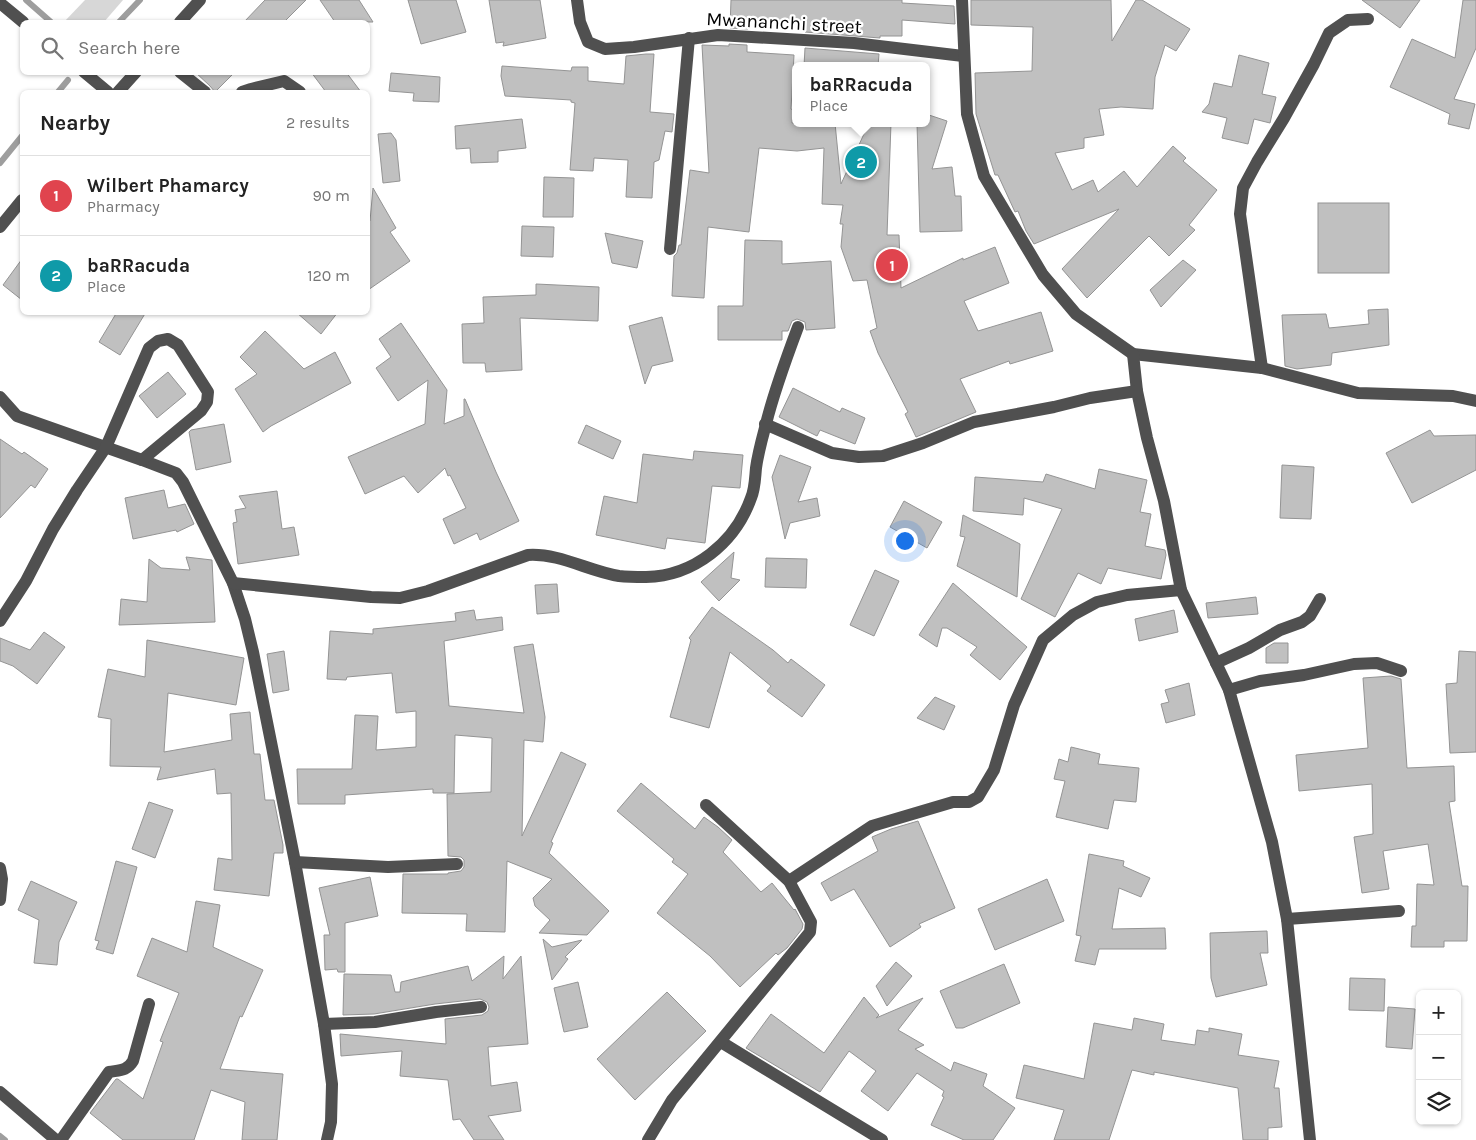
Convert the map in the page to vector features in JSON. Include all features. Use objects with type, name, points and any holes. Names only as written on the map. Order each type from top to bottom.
[{"type":"street","points":[[182,20],[200,0]]},
{"type":"street","name":"Mwananchi street","points":[[577,0],[580,22],[588,42],[605,49],[634,47],[718,35],[854,43],[963,56]]},
{"type":"street","points":[[962,0],[967,114],[984,176],[1043,274],[1076,314],[1133,354],[1262,368],[1358,393],[1453,396],[1476,400]]},
{"type":"street","points":[[2,10],[20,20]]},
{"type":"street","points":[[1262,368],[1240,214],[1244,188],[1314,64],[1329,33],[1348,20],[1368,19]]},
{"type":"street","points":[[670,249],[689,38]]},
{"type":"street","points":[[88,75],[106,90]]},
{"type":"street","points":[[120,90],[133,75]]},
{"type":"street","points":[[184,75],[202,90]]},
{"type":"street","points":[[248,90],[284,81],[297,90]]},
{"type":"street","points":[[0,227],[20,202]]},
{"type":"street","points":[[233,583],[371,598],[400,598],[428,591],[528,555],[542,554],[620,576],[668,575],[713,553],[728,539],[741,520],[752,497],[758,456],[766,424],[780,376],[798,327]]},
{"type":"street","points":[[0,621],[26,581],[53,529],[106,447],[149,348],[158,341],[168,339],[178,345],[208,392],[208,402],[201,411],[142,460]]},
{"type":"street","points":[[1133,354],[1137,391],[1146,438],[1164,501],[1181,590],[1229,690],[1272,842],[1287,919],[1310,1140]]},
{"type":"street","points":[[766,424],[832,453],[859,457],[883,456],[923,443],[974,422],[1054,407],[1090,398],[1137,391]]},
{"type":"street","points":[[0,397],[17,416],[142,460],[176,474],[183,482],[233,583],[245,619],[253,652],[295,862],[324,1024],[332,1084],[331,1122],[327,1140]]},
{"type":"street","points":[[789,881],[872,826],[953,802],[969,802],[978,797],[994,770],[1014,705],[1043,640],[1073,615],[1097,602],[1127,595],[1181,590]]},
{"type":"street","points":[[1216,664],[1280,630],[1302,622],[1310,616],[1320,599]]},
{"type":"street","points":[[1229,690],[1260,681],[1304,675],[1354,664],[1377,663],[1401,671]]},
{"type":"street","points":[[648,1140],[672,1100],[810,932],[811,922],[789,881],[706,806]]},
{"type":"street","points":[[295,862],[388,867],[457,864]]},
{"type":"street","points":[[0,868],[2,879],[0,900]]},
{"type":"street","points":[[1287,919],[1399,911]]},
{"type":"street","points":[[62,1140],[109,1072],[126,1069],[130,1066],[149,1004]]},
{"type":"street","points":[[324,1024],[375,1022],[480,1007]]},
{"type":"street","points":[[721,1042],[882,1140]]},
{"type":"street","points":[[0,1092],[56,1140]]},
{"type":"shaded area","points":[[85,0],[123,0],[106,20],[66,20]]},
{"type":"building","points":[[265,0],[306,0],[286,20],[246,20]]},
{"type":"building","points":[[320,0],[359,0],[373,22],[370,22],[370,20],[334,20]]},
{"type":"building","points":[[408,0],[456,0],[466,32],[421,44]]},
{"type":"building","points":[[489,0],[540,0],[546,38],[503,46],[504,42],[496,43]]},
{"type":"building","points":[[731,0],[902,0],[902,3],[954,6],[955,24],[902,20],[902,36],[880,36],[880,38],[805,32],[805,22],[749,19],[748,29],[730,28]]},
{"type":"building","points":[[971,0],[1111,0],[1112,41],[1136,0],[1142,0],[1190,29],[1176,51],[1165,45],[1155,77],[1153,109],[1121,107],[1099,109],[1104,135],[1084,138],[1084,148],[1055,153],[1072,190],[1093,180],[1098,192],[1124,171],[1137,187],[1173,146],[1186,158],[1183,161],[1217,190],[1189,225],[1195,230],[1169,256],[1149,236],[1087,298],[1062,269],[1119,209],[1034,244],[1026,231],[1018,211],[1015,212],[998,175],[995,175],[976,114],[975,73],[1032,71],[1033,27],[971,25]]},
{"type":"building","points":[[1362,0],[1420,0],[1400,28]]},
{"type":"building","points":[[1463,0],[1476,0],[1476,48],[1454,99],[1475,104],[1469,129],[1448,124],[1450,114],[1390,87],[1412,39],[1455,58]]},
{"type":"building","points":[[729,44],[747,45],[747,52],[794,55],[794,62],[792,62],[792,127],[835,127],[841,184],[867,127],[891,127],[887,235],[899,235],[901,288],[963,258],[963,260],[995,247],[1009,283],[964,301],[978,331],[1041,312],[1053,351],[1010,364],[1009,361],[960,379],[976,412],[916,437],[905,414],[908,412],[878,353],[870,331],[877,328],[867,280],[853,281],[841,247],[843,224],[840,224],[843,205],[822,204],[824,148],[797,151],[759,148],[749,232],[708,227],[704,298],[672,296],[674,256],[679,245],[681,245],[690,170],[709,173],[702,45],[729,46]]},
{"type":"building","points":[[805,48],[879,54],[878,62],[804,62]]},
{"type":"building","points":[[654,54],[650,112],[674,114],[672,132],[665,131],[659,160],[654,162],[652,198],[626,197],[628,160],[594,158],[593,171],[570,170],[575,103],[571,102],[571,100],[505,96],[501,76],[502,66],[571,71],[572,67],[588,67],[588,81],[624,84],[626,56]]},
{"type":"building","points":[[1239,55],[1269,63],[1262,94],[1276,97],[1270,123],[1254,119],[1248,144],[1222,138],[1227,118],[1202,112],[1209,104],[1214,83],[1232,87]]},
{"type":"building","points":[[391,73],[440,77],[439,102],[413,101],[414,93],[389,91]]},
{"type":"building","points":[[198,75],[232,75],[217,90],[213,90]]},
{"type":"building","points":[[313,75],[348,75],[360,90],[324,90]]},
{"type":"building","points":[[930,115],[947,121],[932,169],[952,167],[955,196],[961,196],[962,231],[920,232],[917,127],[930,127]]},
{"type":"building","points":[[522,119],[526,148],[498,151],[498,162],[471,163],[470,148],[456,149],[455,126]]},
{"type":"building","points":[[391,133],[396,140],[400,181],[383,183],[378,134]]},
{"type":"building","points":[[544,177],[574,178],[573,217],[543,217]]},
{"type":"building","points":[[373,188],[396,228],[390,232],[410,261],[370,289],[370,221]]},
{"type":"building","points":[[1318,203],[1389,203],[1389,273],[1318,273]]},
{"type":"building","points":[[522,226],[554,227],[553,257],[521,256]]},
{"type":"building","points":[[605,233],[643,241],[637,268],[612,263]]},
{"type":"building","points":[[745,240],[782,241],[782,264],[831,261],[835,328],[806,330],[805,322],[797,319],[792,321],[788,331],[782,331],[782,340],[718,340],[718,306],[743,306]]},
{"type":"building","points":[[1183,260],[1196,270],[1161,307],[1150,290]]},
{"type":"building","points":[[20,262],[20,298],[3,285]]},
{"type":"building","points":[[536,284],[599,287],[598,321],[520,318],[522,370],[486,372],[485,363],[463,363],[462,324],[484,323],[483,297],[536,295]]},
{"type":"building","points":[[1388,309],[1389,345],[1332,353],[1331,365],[1297,369],[1285,366],[1282,315],[1326,314],[1329,328],[1369,324],[1368,310]]},
{"type":"building","points":[[115,315],[144,315],[120,355],[99,342]]},
{"type":"building","points":[[299,315],[336,315],[321,334]]},
{"type":"building","points":[[662,317],[673,361],[652,366],[645,384],[629,326]]},
{"type":"building","points":[[401,323],[447,390],[444,424],[464,416],[465,399],[519,521],[480,540],[477,533],[454,544],[443,519],[466,508],[445,468],[418,493],[404,476],[365,494],[348,457],[425,424],[428,380],[398,401],[376,368],[391,357],[379,339]]},
{"type":"building","points":[[265,331],[304,369],[335,352],[351,383],[263,432],[235,389],[257,374],[240,357]]},
{"type":"building","points":[[168,372],[186,394],[157,418],[139,396]]},
{"type":"building","points":[[793,388],[840,412],[842,408],[865,418],[855,444],[820,430],[817,436],[779,417]]},
{"type":"building","points":[[224,424],[231,462],[196,470],[189,432],[191,430]]},
{"type":"building","points":[[586,425],[621,441],[613,459],[578,443]]},
{"type":"building","points":[[1430,430],[1434,436],[1476,435],[1476,470],[1412,503],[1386,453]]},
{"type":"building","points":[[0,439],[22,454],[24,452],[48,469],[35,488],[31,485],[0,518]]},
{"type":"building","points":[[694,451],[743,455],[740,488],[712,486],[705,543],[667,538],[665,549],[596,535],[604,496],[637,503],[643,454],[693,460]]},
{"type":"building","points":[[780,455],[811,467],[798,502],[817,498],[820,516],[790,523],[785,539],[772,477]]},
{"type":"building","points":[[1282,465],[1314,467],[1311,519],[1280,518]]},
{"type":"building","points":[[1099,469],[1147,480],[1140,512],[1151,514],[1145,546],[1165,550],[1166,555],[1161,579],[1108,568],[1101,584],[1078,573],[1055,617],[1021,599],[1062,509],[1024,498],[1023,515],[973,511],[975,477],[1043,482],[1046,474],[1095,489]]},
{"type":"building","points":[[164,490],[168,508],[185,504],[194,524],[177,532],[176,530],[133,539],[125,498]]},
{"type":"building","points":[[277,491],[282,529],[294,527],[299,555],[238,564],[233,523],[237,522],[235,510],[246,508],[239,496]]},
{"type":"building","points":[[904,501],[942,522],[927,548],[890,527]]},
{"type":"building","points":[[963,515],[1020,544],[1017,597],[957,566],[965,537],[960,536]]},
{"type":"building","points":[[734,552],[731,578],[740,580],[719,601],[701,582]]},
{"type":"building","points":[[186,557],[212,560],[215,622],[119,625],[121,599],[147,602],[149,559],[161,568],[190,570]]},
{"type":"building","points":[[766,558],[807,559],[806,588],[765,587]]},
{"type":"building","points":[[875,570],[899,581],[874,636],[850,625]]},
{"type":"building","points":[[953,583],[1027,647],[1000,680],[970,655],[977,647],[947,628],[942,628],[937,647],[919,635]]},
{"type":"building","points":[[557,584],[559,612],[537,614],[535,585]]},
{"type":"building","points":[[1256,597],[1258,614],[1208,618],[1206,603]]},
{"type":"building","points":[[712,607],[773,650],[788,663],[791,659],[825,685],[802,717],[767,691],[771,686],[730,652],[709,728],[670,717],[691,640],[689,638]]},
{"type":"building","points":[[474,610],[476,620],[502,617],[503,630],[444,641],[449,706],[524,713],[514,647],[533,644],[545,717],[543,742],[524,740],[522,836],[561,752],[586,764],[551,842],[553,843],[549,853],[609,911],[587,935],[539,933],[550,920],[535,906],[533,898],[552,879],[507,861],[505,932],[466,931],[467,914],[402,913],[403,874],[448,874],[461,871],[464,867],[464,860],[461,857],[448,856],[447,794],[491,792],[492,738],[455,735],[454,793],[433,793],[433,789],[345,795],[345,804],[298,804],[297,769],[352,769],[355,715],[378,716],[376,750],[416,747],[416,711],[396,713],[392,673],[347,677],[346,680],[327,679],[330,631],[373,634],[373,629],[456,621],[455,613]]},
{"type":"building","points":[[1174,610],[1178,632],[1139,641],[1135,619]]},
{"type":"building","points":[[44,632],[65,647],[37,684],[13,666],[0,661],[0,638],[30,650]]},
{"type":"building","points":[[147,640],[244,658],[236,705],[168,693],[164,752],[232,740],[230,714],[250,712],[254,754],[260,754],[265,800],[274,800],[283,845],[283,853],[274,853],[269,896],[214,890],[218,858],[232,860],[231,793],[217,794],[215,769],[157,780],[161,767],[110,766],[111,719],[98,717],[108,669],[145,677]]},
{"type":"building","points":[[1274,643],[1288,643],[1288,663],[1266,663],[1266,648]]},
{"type":"building","points":[[284,651],[289,690],[273,693],[267,654]]},
{"type":"building","points":[[1459,651],[1476,652],[1476,752],[1450,753],[1446,684],[1457,683]]},
{"type":"building","points":[[1391,676],[1401,679],[1407,768],[1454,766],[1455,801],[1449,802],[1462,886],[1468,886],[1467,941],[1444,941],[1444,947],[1411,947],[1412,926],[1416,926],[1417,884],[1434,885],[1428,844],[1383,851],[1389,889],[1362,893],[1354,837],[1373,834],[1372,784],[1299,791],[1296,755],[1368,748],[1363,678]]},
{"type":"building","points":[[1189,683],[1195,715],[1166,723],[1161,704],[1169,702],[1165,690]]},
{"type":"building","points":[[935,697],[955,706],[944,730],[917,718]]},
{"type":"building","points":[[1071,747],[1100,754],[1098,764],[1139,768],[1136,802],[1114,800],[1108,829],[1056,817],[1065,781],[1054,779],[1059,759],[1068,762]]},
{"type":"building","points":[[641,783],[695,829],[704,817],[718,827],[732,840],[723,852],[761,892],[772,883],[795,909],[803,924],[802,929],[787,948],[778,955],[776,953],[740,987],[710,956],[657,913],[688,874],[672,862],[674,859],[617,811]]},
{"type":"building","points":[[149,802],[173,810],[155,858],[132,849]]},
{"type":"building","points":[[918,821],[955,908],[919,924],[921,927],[890,947],[854,889],[831,901],[821,883],[878,851],[872,837]]},
{"type":"building","points":[[1089,854],[1124,861],[1123,866],[1150,878],[1141,897],[1119,888],[1112,929],[1165,928],[1166,949],[1099,949],[1095,965],[1075,961],[1081,936],[1076,935]]},
{"type":"building","points":[[116,861],[137,867],[113,954],[96,949],[99,941],[95,940]]},
{"type":"building","points":[[370,877],[378,916],[345,923],[345,972],[338,972],[337,969],[325,970],[324,935],[330,935],[319,888]]},
{"type":"building","points":[[1047,879],[1064,921],[995,950],[978,909]]},
{"type":"building","points":[[31,881],[77,902],[59,942],[57,965],[34,963],[39,920],[18,910]]},
{"type":"building","points":[[196,901],[220,905],[213,947],[263,970],[242,1017],[240,1016],[220,1069],[283,1074],[277,1140],[242,1140],[245,1102],[211,1090],[194,1140],[123,1140],[90,1113],[116,1079],[143,1099],[163,1042],[160,1041],[179,993],[137,976],[152,938],[187,952]]},
{"type":"building","points":[[1267,931],[1268,953],[1260,953],[1267,985],[1216,997],[1211,978],[1210,933]]},
{"type":"building","points":[[543,939],[552,947],[582,940],[565,957],[568,959],[552,980]]},
{"type":"building","points":[[504,956],[503,979],[521,956],[528,1044],[488,1047],[491,1086],[517,1082],[521,1111],[488,1116],[504,1140],[474,1140],[460,1119],[453,1120],[448,1080],[400,1076],[402,1051],[341,1056],[340,1034],[446,1044],[445,1019],[482,1015],[488,1011],[489,1007],[487,1002],[480,999],[374,1014],[343,1015],[344,974],[391,975],[395,992],[400,992],[401,982],[468,966],[472,981]]},
{"type":"building","points":[[896,962],[912,976],[887,1006],[876,986]]},
{"type":"building","points":[[1004,964],[1020,1003],[963,1028],[956,1028],[940,991]]},
{"type":"building","points":[[1350,978],[1385,979],[1384,1011],[1349,1010]]},
{"type":"building","points":[[578,982],[588,1027],[564,1032],[554,988]]},
{"type":"building","points":[[667,992],[706,1031],[635,1100],[597,1059]]},
{"type":"building","points":[[864,997],[879,1015],[876,1018],[923,998],[898,1030],[924,1045],[915,1049],[951,1071],[954,1062],[987,1074],[983,1086],[1015,1108],[993,1140],[964,1140],[931,1125],[944,1097],[942,1096],[944,1091],[917,1073],[888,1111],[861,1091],[876,1071],[849,1051],[820,1092],[746,1048],[771,1014],[824,1053]]},
{"type":"building","points":[[1388,1007],[1415,1009],[1412,1049],[1386,1047]]},
{"type":"building","points":[[1134,1018],[1164,1024],[1161,1040],[1195,1045],[1197,1030],[1209,1032],[1209,1028],[1242,1034],[1238,1055],[1279,1061],[1274,1088],[1279,1088],[1282,1127],[1268,1128],[1268,1140],[1243,1140],[1238,1088],[1154,1072],[1154,1075],[1132,1070],[1109,1140],[1054,1140],[1064,1110],[1016,1098],[1024,1065],[1084,1079],[1094,1023],[1132,1030]]},
{"type":"waterway","points":[[26,0],[49,20]]},
{"type":"waterway","points":[[121,20],[140,0]]},
{"type":"waterway","points":[[60,90],[68,80]]},
{"type":"waterway","points":[[0,163],[20,138]]},
{"type":"waterway","points":[[0,1136],[5,1140]]},
{"type":"place","name":"baRRacuda","points":[[861,162]]},
{"type":"place","name":"Wilbert Phamarcy","points":[[892,265]]}]
